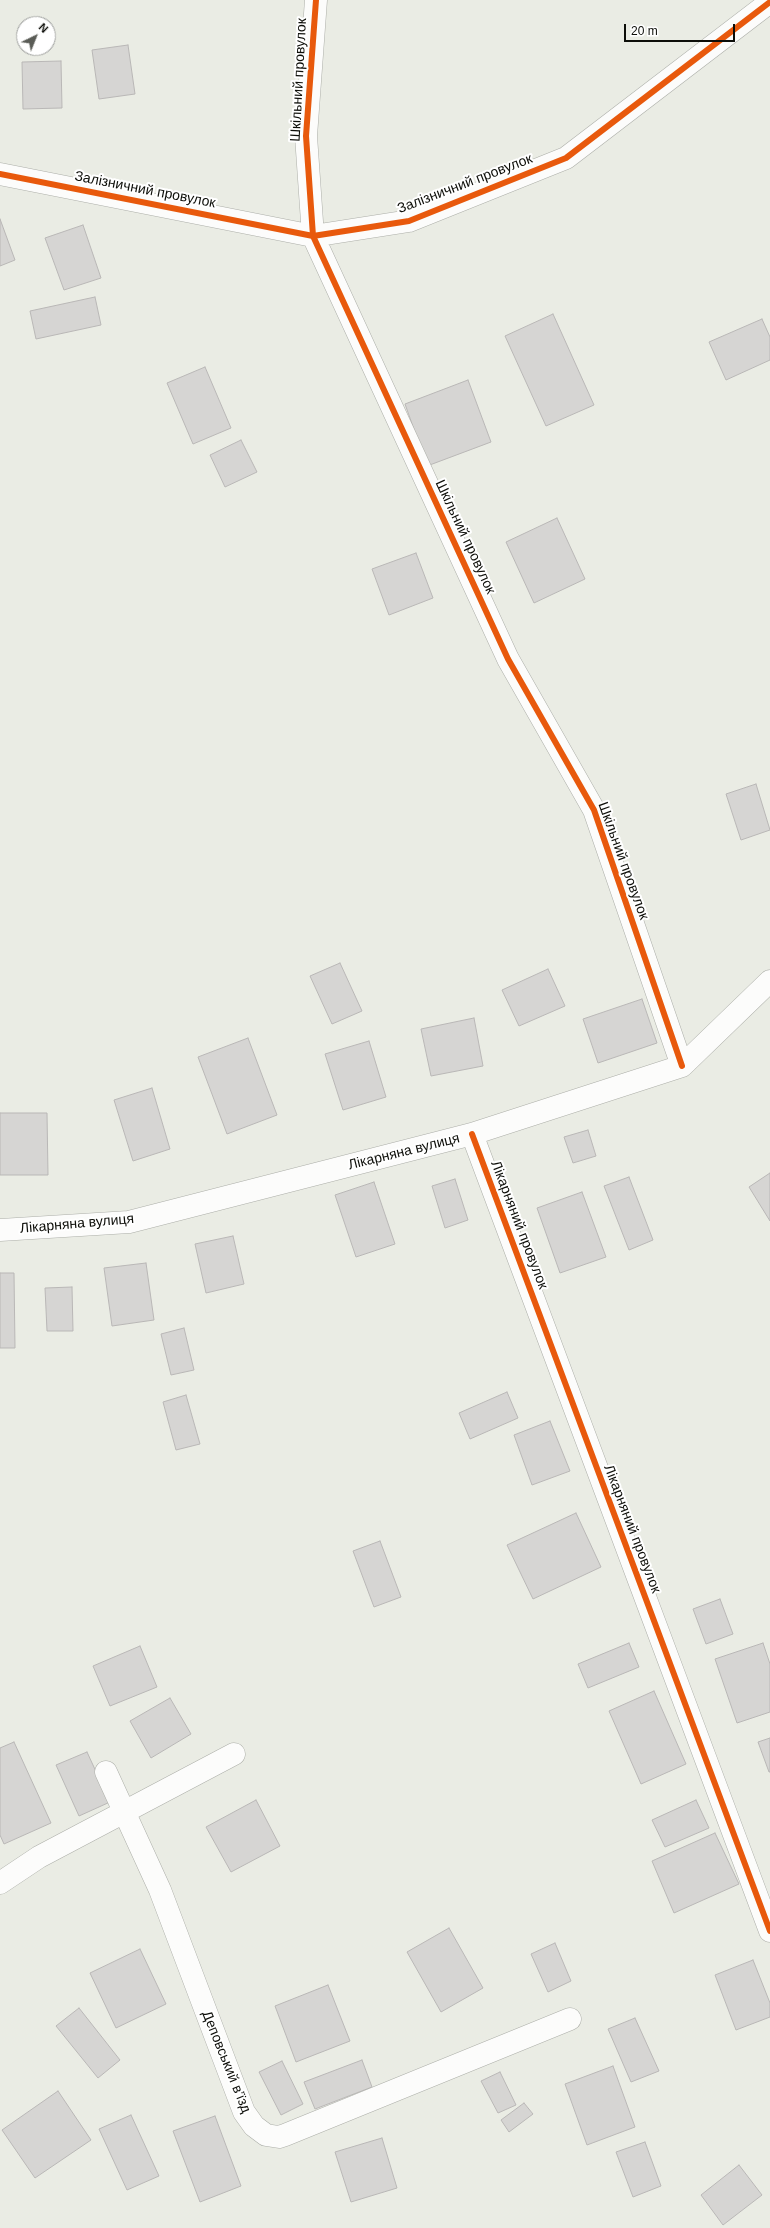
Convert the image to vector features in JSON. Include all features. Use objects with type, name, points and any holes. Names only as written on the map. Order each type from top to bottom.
[{"type":"street","name":"Шкільний провулок","points":[[316,0],[306,136],[313,236],[508,659],[594,810],[682,1066]]},
{"type":"street","name":"Залізничний провулок","points":[[0,174],[313,236],[409,221],[566,158],[770,2]]},
{"type":"street","name":"Лікарняна вулиця","points":[[0,1230],[129,1222],[472,1134],[682,1066],[770,981]]},
{"type":"street","name":"Лікарняний провулок","points":[[472,1134],[770,1931]]},
{"type":"street","points":[[0,1883],[39,1857],[125,1813],[234,1754]]},
{"type":"street","name":"Деповський в’їзд","points":[[106,1772],[160,1890],[244,2112],[254,2126],[266,2135],[279,2137],[285,2135],[570,2019]]},
{"type":"building","points":[[128,45],[135,94],[99,99],[92,50]]},
{"type":"building","points":[[61,61],[62,108],[23,109],[22,62]]},
{"type":"building","points":[[0,219],[15,260],[0,266]]},
{"type":"building","points":[[83,225],[101,278],[64,290],[45,238]]},
{"type":"building","points":[[95,297],[101,325],[36,339],[30,311]]},
{"type":"building","points":[[553,314],[594,405],[546,426],[505,336]]},
{"type":"building","points":[[762,319],[770,337],[770,360],[726,380],[709,342]]},
{"type":"building","points":[[205,367],[231,428],[193,444],[167,383]]},
{"type":"building","points":[[468,380],[491,442],[427,466],[405,404]]},
{"type":"building","points":[[241,440],[257,472],[225,487],[210,455]]},
{"type":"building","points":[[557,518],[585,579],[534,603],[506,542]]},
{"type":"building","points":[[416,553],[433,598],[389,615],[372,569]]},
{"type":"building","points":[[756,784],[770,830],[741,840],[726,794]]},
{"type":"building","points":[[340,963],[362,1011],[332,1024],[310,976]]},
{"type":"building","points":[[548,969],[565,1006],[519,1026],[502,990]]},
{"type":"building","points":[[642,999],[657,1043],[598,1063],[583,1019]]},
{"type":"building","points":[[474,1018],[483,1066],[431,1076],[421,1029]]},
{"type":"building","points":[[248,1038],[277,1115],[227,1134],[198,1057]]},
{"type":"building","points":[[369,1041],[386,1097],[343,1110],[325,1054]]},
{"type":"building","points":[[152,1088],[170,1149],[133,1161],[114,1100]]},
{"type":"building","points":[[0,1113],[47,1113],[48,1175],[0,1175]]},
{"type":"building","points":[[588,1130],[596,1156],[573,1163],[564,1137]]},
{"type":"building","points":[[770,1173],[770,1221],[749,1187]]},
{"type":"building","points":[[629,1177],[653,1240],[629,1250],[604,1186]]},
{"type":"building","points":[[455,1179],[468,1220],[445,1228],[432,1186]]},
{"type":"building","points":[[374,1182],[395,1244],[356,1257],[335,1195]]},
{"type":"building","points":[[582,1192],[606,1257],[560,1273],[537,1208]]},
{"type":"building","points":[[233,1236],[244,1284],[206,1293],[195,1244]]},
{"type":"building","points":[[146,1263],[154,1320],[112,1326],[104,1268]]},
{"type":"building","points":[[0,1273],[14,1273],[15,1348],[0,1348]]},
{"type":"building","points":[[72,1287],[73,1331],[47,1331],[45,1288]]},
{"type":"building","points":[[184,1328],[194,1370],[171,1375],[161,1334]]},
{"type":"building","points":[[507,1392],[518,1418],[470,1439],[459,1413]]},
{"type":"building","points":[[186,1395],[200,1444],[176,1450],[163,1402]]},
{"type":"building","points":[[550,1421],[570,1471],[532,1485],[514,1435]]},
{"type":"building","points":[[576,1513],[601,1567],[533,1599],[507,1545]]},
{"type":"building","points":[[380,1541],[401,1597],[374,1607],[353,1551]]},
{"type":"building","points":[[720,1599],[733,1634],[706,1644],[693,1609]]},
{"type":"building","points":[[629,1643],[639,1667],[588,1688],[578,1664]]},
{"type":"building","points":[[763,1643],[770,1664],[770,1712],[737,1723],[715,1659]]},
{"type":"building","points":[[140,1646],[157,1687],[110,1706],[93,1666]]},
{"type":"building","points":[[654,1691],[686,1764],[641,1784],[609,1711]]},
{"type":"building","points":[[170,1698],[191,1734],[151,1758],[130,1721]]},
{"type":"building","points":[[770,1738],[770,1772],[769,1772],[758,1742]]},
{"type":"building","points":[[14,1742],[51,1823],[4,1844],[0,1835],[0,1748]]},
{"type":"building","points":[[87,1752],[110,1802],[79,1816],[56,1765]]},
{"type":"building","points":[[256,1800],[280,1846],[231,1872],[206,1827]]},
{"type":"building","points":[[696,1800],[709,1828],[665,1847],[652,1820]]},
{"type":"building","points":[[715,1833],[739,1884],[674,1913],[652,1861]]},
{"type":"building","points":[[449,1928],[483,1988],[441,2012],[407,1952]]},
{"type":"building","points":[[555,1943],[571,1981],[548,1992],[531,1954]]},
{"type":"building","points":[[140,1949],[166,2004],[116,2028],[90,1973]]},
{"type":"building","points":[[753,1960],[770,2003],[770,2017],[736,2030],[715,1975]]},
{"type":"building","points":[[328,1985],[350,2041],[296,2062],[275,2006]]},
{"type":"building","points":[[79,2008],[120,2060],[98,2078],[56,2026]]},
{"type":"building","points":[[635,2018],[659,2071],[631,2082],[608,2029]]},
{"type":"building","points":[[362,2060],[372,2087],[315,2109],[304,2082]]},
{"type":"building","points":[[282,2061],[303,2104],[281,2115],[259,2072]]},
{"type":"building","points":[[613,2066],[635,2127],[587,2145],[565,2084]]},
{"type":"building","points":[[500,2072],[516,2105],[498,2113],[481,2081]]},
{"type":"building","points":[[58,2091],[91,2140],[35,2178],[2,2130]]},
{"type":"building","points":[[524,2103],[533,2114],[509,2132],[501,2120]]},
{"type":"building","points":[[131,2115],[159,2176],[127,2190],[99,2129]]},
{"type":"building","points":[[215,2116],[241,2186],[200,2202],[173,2131]]},
{"type":"building","points":[[382,2138],[397,2188],[351,2202],[335,2152]]},
{"type":"building","points":[[645,2142],[661,2186],[633,2197],[616,2152]]},
{"type":"building","points":[[739,2165],[762,2195],[723,2225],[701,2195]]},
{"type":"cycle path","points":[[316,0],[306,136],[313,236],[508,659],[594,810],[682,1066]]},
{"type":"cycle path","points":[[0,174],[313,236],[409,221],[566,158],[770,2]]},
{"type":"cycle path","points":[[472,1134],[770,1931]]}]
